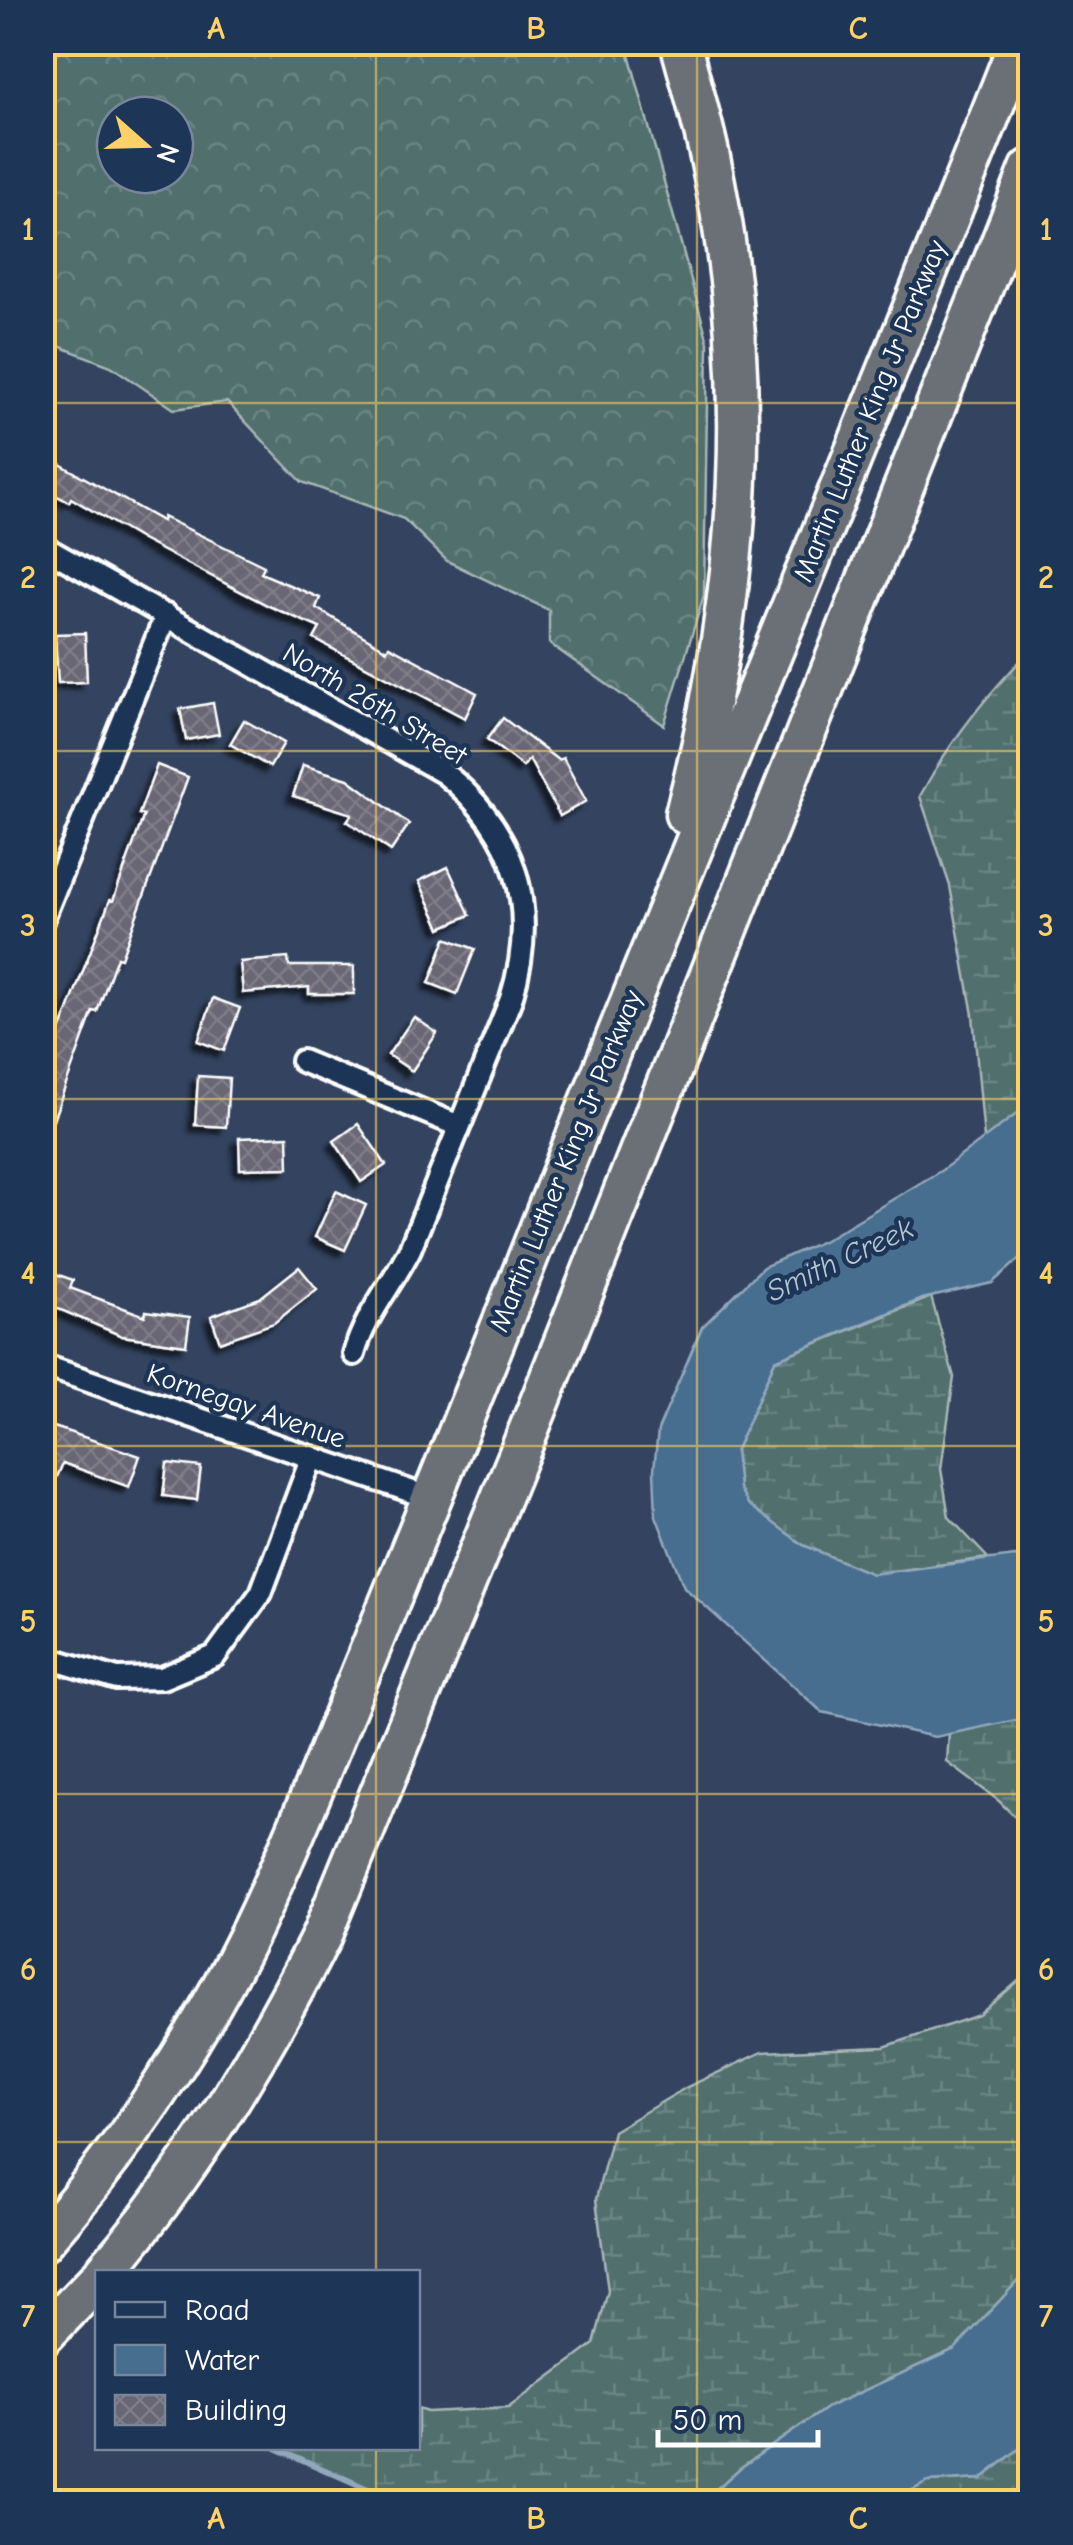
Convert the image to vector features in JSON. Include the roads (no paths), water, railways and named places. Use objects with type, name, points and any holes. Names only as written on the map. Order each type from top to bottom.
[{"type":"highway","points":[[648,956],[708,724],[732,574],[737,492],[735,343],[725,245],[709,152],[680,42]]},
{"type":"highway","name":"Martin Luther King Jr Parkway","points":[[42,2242],[116,2152],[164,2082],[241,1948],[318,1777],[1019,42]]},
{"type":"highway","points":[[105,2270],[216,2121],[279,2018],[321,1937],[470,1577],[1030,169]]},
{"type":"highway","points":[[42,2337],[95,2282]]},
{"type":"street","name":"North 26th Street","points":[[42,546],[444,773],[488,816],[504,841],[516,874],[525,938],[512,999],[459,1126]]},
{"type":"street","points":[[42,921],[166,615]]},
{"type":"street","points":[[302,1061],[459,1126],[410,1249],[367,1321],[354,1354]]},
{"type":"street","name":"Kornegay Avenue","points":[[42,1365],[432,1499]]},
{"type":"street","points":[[42,1656],[117,1680],[162,1678],[215,1656],[261,1592],[312,1457]]},
{"type":"water","name":"Smith Creek","points":[[1030,1104],[1030,1250],[992,1283],[922,1299],[775,1360],[735,1452],[739,1488],[748,1504],[803,1545],[872,1574],[1015,1556],[1030,1562],[1030,1717],[935,1737],[822,1712],[684,1587],[656,1516],[654,1470],[658,1430],[702,1327],[763,1267],[823,1241],[942,1170]]},
{"type":"water","points":[[1030,2268],[1030,2440],[981,2479],[928,2482],[889,2502],[702,2502],[740,2468],[828,2407],[955,2349]]},
{"type":"waterway","points":[[280,2450],[397,2502]]}]
